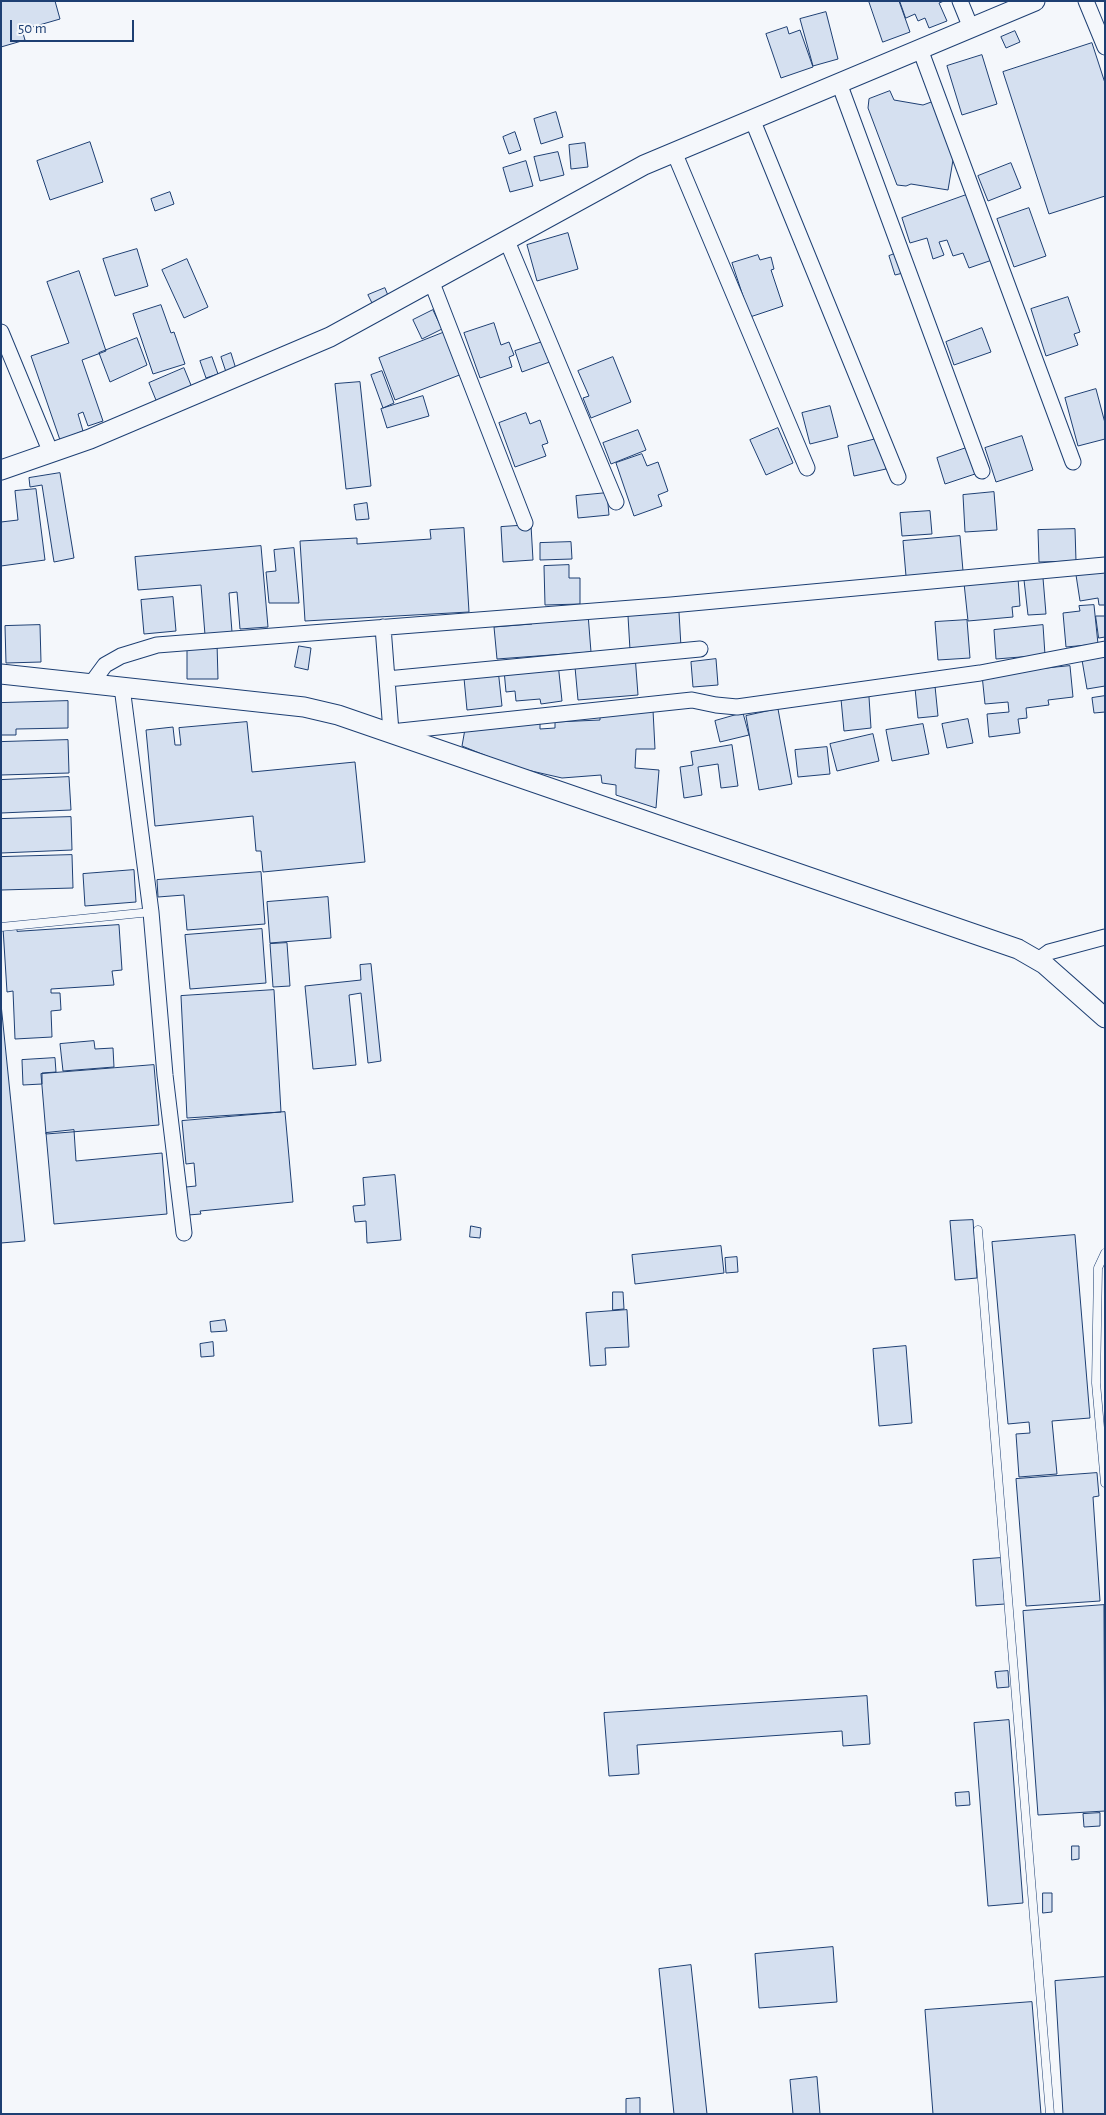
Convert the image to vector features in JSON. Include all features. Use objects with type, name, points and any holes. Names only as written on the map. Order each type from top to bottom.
[{"type":"street","points":[[960,1],[972,28]]},
{"type":"street","points":[[1086,1],[1105,47]]},
{"type":"street","points":[[1,470],[90,439],[330,337],[644,165],[972,28],[1023,4]]},
{"type":"street","points":[[920,49],[1073,462]]},
{"type":"street","points":[[839,83],[982,471]]},
{"type":"street","points":[[752,119],[898,477]]},
{"type":"street","points":[[674,152],[807,468]]},
{"type":"street","points":[[507,241],[616,502]]},
{"type":"street","points":[[432,282],[525,523]]},
{"type":"street","points":[[1,332],[51,453]]},
{"type":"street","points":[[91,684],[105,665],[121,656],[157,645],[671,605],[1105,566]]},
{"type":"street","points":[[383,627],[391,732]]},
{"type":"street","points":[[387,679],[700,649]]},
{"type":"street","points":[[391,732],[692,700],[738,707],[980,673],[1105,649]]},
{"type":"street","points":[[1,674],[304,707],[338,715],[1030,954],[1105,1018]]},
{"type":"street","points":[[122,687],[151,912],[165,1075],[184,1233]]},
{"type":"street","points":[[1038,960],[1048,952],[1105,936]]},
{"type":"lane","points":[[1,927],[151,912]]},
{"type":"lane","points":[[978,1230],[1050,2114]]},
{"type":"lane","points":[[1105,1253],[1098,1268],[1096,1383],[1105,1483]]},
{"type":"building","points":[[1,1],[55,1],[60,19],[22,30],[25,40],[1,47]]},
{"type":"building","points":[[869,1],[899,1],[910,32],[883,42]]},
{"type":"building","points":[[900,1],[944,1],[939,3],[947,21],[929,28],[925,18],[918,21],[915,14],[906,18]]},
{"type":"building","points":[[826,12],[838,59],[813,66],[800,19]]},
{"type":"building","points":[[787,27],[789,34],[800,30],[813,67],[781,78],[766,34]]},
{"type":"building","points":[[1015,31],[1020,42],[1006,48],[1001,37]]},
{"type":"building","points":[[1092,43],[1105,83],[1105,196],[1049,214],[1003,72]]},
{"type":"building","points":[[982,55],[997,104],[962,115],[947,66]]},
{"type":"building","points":[[890,91],[894,100],[923,105],[934,101],[954,154],[948,190],[911,184],[906,186],[897,185],[868,108],[869,99]]},
{"type":"building","points":[[556,112],[563,137],[541,144],[534,119]]},
{"type":"building","points":[[515,132],[521,150],[509,154],[503,137]]},
{"type":"building","points":[[90,142],[103,182],[50,200],[37,161]]},
{"type":"building","points":[[585,143],[588,167],[571,169],[569,145]]},
{"type":"building","points":[[558,152],[564,175],[540,181],[534,157]]},
{"type":"building","points":[[526,161],[533,186],[510,192],[503,168]]},
{"type":"building","points":[[1011,163],[1021,188],[988,201],[978,176]]},
{"type":"building","points":[[170,192],[174,204],[155,211],[151,199]]},
{"type":"building","points":[[969,194],[995,259],[969,268],[963,253],[953,256],[947,240],[939,242],[944,255],[933,259],[927,238],[910,243],[902,218]]},
{"type":"building","points":[[1029,208],[1046,256],[1014,267],[997,219]]},
{"type":"building","points":[[568,233],[578,269],[537,281],[527,245]]},
{"type":"building","points":[[137,249],[148,286],[115,296],[103,259]]},
{"type":"building","points":[[897,253],[903,273],[895,275],[889,256]]},
{"type":"building","points":[[758,255],[760,260],[771,257],[774,269],[771,270],[783,306],[750,317],[732,263]]},
{"type":"building","points":[[187,259],[208,307],[184,318],[162,270]]},
{"type":"building","points":[[79,271],[106,351],[82,360],[103,421],[88,426],[83,412],[78,414],[83,431],[60,440],[31,356],[69,343],[47,282]]},
{"type":"building","points":[[385,288],[389,298],[373,305],[368,295]]},
{"type":"building","points":[[1068,297],[1080,332],[1074,334],[1078,345],[1046,356],[1031,309]]},
{"type":"building","points":[[161,305],[171,333],[174,332],[185,364],[153,374],[133,314]]},
{"type":"building","points":[[433,310],[442,329],[422,339],[413,320]]},
{"type":"building","points":[[494,323],[501,345],[509,342],[514,355],[509,357],[512,367],[480,378],[464,333]]},
{"type":"building","points":[[982,328],[991,352],[954,365],[946,342]]},
{"type":"building","points":[[445,332],[462,374],[395,400],[379,358]]},
{"type":"building","points":[[137,338],[147,365],[110,382],[99,353]]},
{"type":"building","points":[[548,340],[555,360],[522,372],[515,351]]},
{"type":"building","points":[[231,353],[236,369],[226,372],[221,357]]},
{"type":"building","points":[[212,357],[218,374],[206,378],[200,361]]},
{"type":"building","points":[[613,357],[631,402],[591,418],[583,398],[589,396],[578,371]]},
{"type":"building","points":[[184,368],[193,390],[158,405],[149,383]]},
{"type":"building","points":[[382,371],[394,403],[383,408],[371,375]]},
{"type":"building","points":[[360,382],[371,486],[346,489],[335,384]]},
{"type":"building","points":[[1096,389],[1105,423],[1105,439],[1078,446],[1065,398]]},
{"type":"building","points":[[423,396],[429,416],[387,428],[381,409]]},
{"type":"building","points":[[830,406],[838,437],[810,444],[802,413]]},
{"type":"building","points":[[526,413],[530,424],[540,420],[548,443],[542,445],[546,456],[515,467],[499,423]]},
{"type":"building","points":[[778,428],[793,463],[766,475],[750,440]]},
{"type":"building","points":[[638,430],[646,450],[611,464],[603,443]]},
{"type":"building","points":[[1022,436],[1033,470],[996,482],[985,448]]},
{"type":"building","points":[[880,438],[886,469],[854,476],[848,446]]},
{"type":"building","points":[[972,446],[981,472],[945,484],[937,458]]},
{"type":"building","points":[[642,454],[647,466],[658,462],[668,491],[658,495],[662,506],[634,516],[616,463]]},
{"type":"building","points":[[60,473],[74,558],[54,562],[42,485],[30,487],[29,478]]},
{"type":"building","points":[[36,489],[45,560],[1,566],[1,522],[18,520],[15,491]]},
{"type":"building","points":[[994,492],[997,530],[965,532],[963,495]]},
{"type":"building","points":[[607,493],[609,515],[578,518],[576,496]]},
{"type":"building","points":[[367,503],[369,519],[356,520],[354,505]]},
{"type":"building","points":[[930,511],[932,534],[902,536],[900,513]]},
{"type":"building","points":[[531,525],[533,560],[503,562],[501,527]]},
{"type":"building","points":[[464,528],[469,612],[305,621],[300,541],[357,538],[357,544],[431,539],[430,530]]},
{"type":"building","points":[[1075,529],[1076,561],[1039,562],[1038,530]]},
{"type":"building","points":[[960,536],[963,571],[906,576],[903,541]]},
{"type":"building","points":[[571,542],[572,559],[540,560],[540,543]]},
{"type":"building","points":[[261,546],[268,627],[240,629],[237,592],[229,593],[232,632],[205,635],[201,585],[138,590],[135,557]]},
{"type":"building","points":[[294,548],[299,603],[269,603],[266,572],[276,571],[274,550]]},
{"type":"building","points":[[569,565],[569,578],[580,578],[580,604],[545,605],[544,566]]},
{"type":"building","points":[[1105,570],[1105,605],[1099,605],[1098,598],[1080,601],[1076,575]]},
{"type":"building","points":[[1018,578],[1020,606],[1012,607],[1013,617],[968,621],[964,583]]},
{"type":"building","points":[[1043,578],[1046,614],[1028,615],[1024,580]]},
{"type":"building","points":[[173,597],[176,631],[144,634],[141,600]]},
{"type":"building","points":[[1094,605],[1098,644],[1066,647],[1063,613],[1080,611],[1079,606]]},
{"type":"building","points":[[679,612],[681,647],[630,650],[628,616]]},
{"type":"building","points":[[588,614],[591,652],[497,659],[494,627],[532,624],[531,619]]},
{"type":"building","points":[[1096,616],[1105,616],[1105,637],[1099,638]]},
{"type":"building","points":[[967,620],[970,658],[938,660],[935,622]]},
{"type":"building","points":[[40,625],[41,662],[6,663],[5,626]]},
{"type":"building","points":[[1043,625],[1045,655],[996,659],[994,630]]},
{"type":"building","points":[[217,643],[218,679],[187,679],[187,644]]},
{"type":"building","points":[[299,646],[311,648],[308,670],[295,667]]},
{"type":"building","points":[[635,655],[638,695],[578,700],[575,667]]},
{"type":"building","points":[[1105,656],[1105,686],[1087,689],[1082,660]]},
{"type":"building","points":[[716,659],[718,685],[693,687],[691,662]]},
{"type":"building","points":[[558,663],[562,701],[541,704],[540,699],[516,701],[515,691],[506,692],[504,670]]},
{"type":"building","points":[[1070,666],[1073,697],[1048,700],[1049,705],[1026,708],[1027,718],[1018,719],[1020,733],[989,737],[987,714],[1009,712],[1008,702],[985,704],[982,675]]},
{"type":"building","points":[[498,669],[502,706],[467,710],[464,678]]},
{"type":"building","points":[[935,686],[938,716],[918,718],[915,688]]},
{"type":"building","points":[[1105,696],[1105,712],[1094,713],[1092,698]]},
{"type":"building","points":[[869,697],[871,728],[844,731],[841,699]]},
{"type":"building","points":[[68,701],[68,728],[16,729],[16,735],[1,735],[1,703]]},
{"type":"building","points":[[778,709],[792,784],[759,790],[746,716]]},
{"type":"building","points":[[653,710],[655,749],[636,749],[635,768],[659,770],[656,808],[616,795],[616,785],[602,783],[601,775],[562,778],[514,767],[462,746],[465,729],[540,722],[540,729],[555,728],[555,722],[600,720],[600,715]]},
{"type":"building","points":[[743,713],[749,735],[720,742],[715,721]]},
{"type":"building","points":[[968,719],[973,743],[947,748],[942,724]]},
{"type":"building","points":[[247,722],[252,772],[355,762],[365,862],[263,872],[261,851],[256,851],[253,816],[155,826],[146,730],[173,727],[175,745],[181,745],[179,728]]},
{"type":"building","points":[[923,724],[929,754],[892,761],[886,730]]},
{"type":"building","points":[[873,734],[879,761],[837,771],[830,744]]},
{"type":"building","points":[[68,740],[69,773],[1,775],[1,742]]},
{"type":"building","points":[[732,745],[738,786],[721,788],[718,764],[698,767],[702,795],[684,798],[680,767],[693,765],[691,752]]},
{"type":"building","points":[[827,747],[830,774],[798,777],[795,750]]},
{"type":"building","points":[[69,777],[71,810],[1,813],[1,780]]},
{"type":"building","points":[[71,817],[72,850],[1,853],[1,819]]},
{"type":"building","points":[[72,855],[73,888],[1,890],[1,857]]},
{"type":"building","points":[[134,870],[136,902],[85,906],[83,874]]},
{"type":"building","points":[[261,872],[265,924],[187,930],[184,895],[158,897],[157,880]]},
{"type":"building","points":[[328,897],[331,938],[270,943],[267,902]]},
{"type":"building","points":[[119,925],[122,970],[112,971],[114,985],[51,989],[51,993],[60,993],[61,1010],[51,1011],[52,1037],[15,1039],[13,991],[7,992],[3,928],[17,927],[17,931]]},
{"type":"building","points":[[262,929],[266,983],[190,989],[185,935]]},
{"type":"building","points":[[287,943],[290,986],[273,987],[270,944]]},
{"type":"building","points":[[371,964],[381,1061],[368,1063],[361,993],[349,995],[356,1065],[313,1069],[305,986],[361,980],[360,965]]},
{"type":"building","points":[[274,990],[281,1112],[187,1118],[181,996]]},
{"type":"building","points":[[1,1004],[25,1241],[1,1243]]},
{"type":"building","points":[[94,1041],[95,1049],[113,1048],[114,1067],[63,1071],[60,1044]]},
{"type":"building","points":[[55,1058],[56,1072],[42,1073],[42,1084],[23,1085],[22,1060]]},
{"type":"building","points":[[154,1065],[159,1125],[46,1134],[41,1074]]},
{"type":"building","points":[[285,1112],[293,1202],[200,1211],[201,1214],[188,1215],[186,1187],[196,1186],[194,1163],[186,1164],[182,1121]]},
{"type":"building","points":[[74,1130],[76,1161],[162,1153],[167,1214],[54,1224],[46,1133]]},
{"type":"building","points":[[395,1175],[401,1240],[367,1243],[366,1221],[355,1222],[353,1206],[365,1205],[363,1178]]},
{"type":"building","points":[[973,1220],[977,1278],[955,1280],[950,1221]]},
{"type":"building","points":[[471,1226],[481,1228],[480,1238],[470,1237]]},
{"type":"building","points":[[1075,1235],[1090,1418],[1052,1421],[1057,1474],[1019,1477],[1016,1434],[1030,1433],[1029,1422],[1008,1424],[992,1242]]},
{"type":"building","points":[[721,1246],[724,1273],[635,1284],[632,1255]]},
{"type":"building","points":[[737,1257],[738,1272],[726,1273],[725,1258]]},
{"type":"building","points":[[613,1292],[623,1292],[624,1309],[613,1310]]},
{"type":"building","points":[[627,1310],[629,1347],[605,1348],[606,1365],[590,1366],[586,1313]]},
{"type":"building","points":[[225,1320],[227,1331],[211,1332],[210,1322]]},
{"type":"building","points":[[213,1342],[214,1356],[201,1357],[200,1344]]},
{"type":"building","points":[[906,1346],[912,1423],[879,1426],[873,1349]]},
{"type":"building","points":[[1097,1473],[1099,1496],[1093,1497],[1100,1601],[1026,1606],[1016,1479]]},
{"type":"building","points":[[1001,1558],[1005,1604],[976,1606],[973,1560]]},
{"type":"building","points":[[1104,1605],[1105,1811],[1038,1815],[1023,1611]]},
{"type":"building","points":[[1008,1671],[1009,1687],[997,1688],[995,1672]]},
{"type":"building","points":[[867,1696],[870,1744],[843,1746],[842,1731],[637,1745],[639,1774],[609,1776],[604,1713]]},
{"type":"building","points":[[1009,1720],[1023,1903],[988,1906],[974,1723]]},
{"type":"building","points":[[969,1792],[970,1805],[956,1806],[955,1793]]},
{"type":"building","points":[[1100,1813],[1100,1826],[1084,1827],[1083,1814]]},
{"type":"building","points":[[1072,1846],[1079,1846],[1079,1859],[1072,1860]]},
{"type":"building","points":[[1043,1893],[1052,1893],[1052,1912],[1043,1913]]},
{"type":"building","points":[[833,1947],[837,2002],[759,2008],[755,1954]]},
{"type":"building","points":[[691,1965],[707,2114],[674,2114],[659,1969]]},
{"type":"building","points":[[1105,1977],[1105,2114],[1063,2114],[1055,1981]]},
{"type":"building","points":[[1032,2002],[1041,2114],[933,2114],[925,2010]]},
{"type":"building","points":[[817,2077],[820,2114],[793,2114],[790,2080]]},
{"type":"building","points":[[640,2098],[640,2114],[626,2114],[626,2099]]}]
